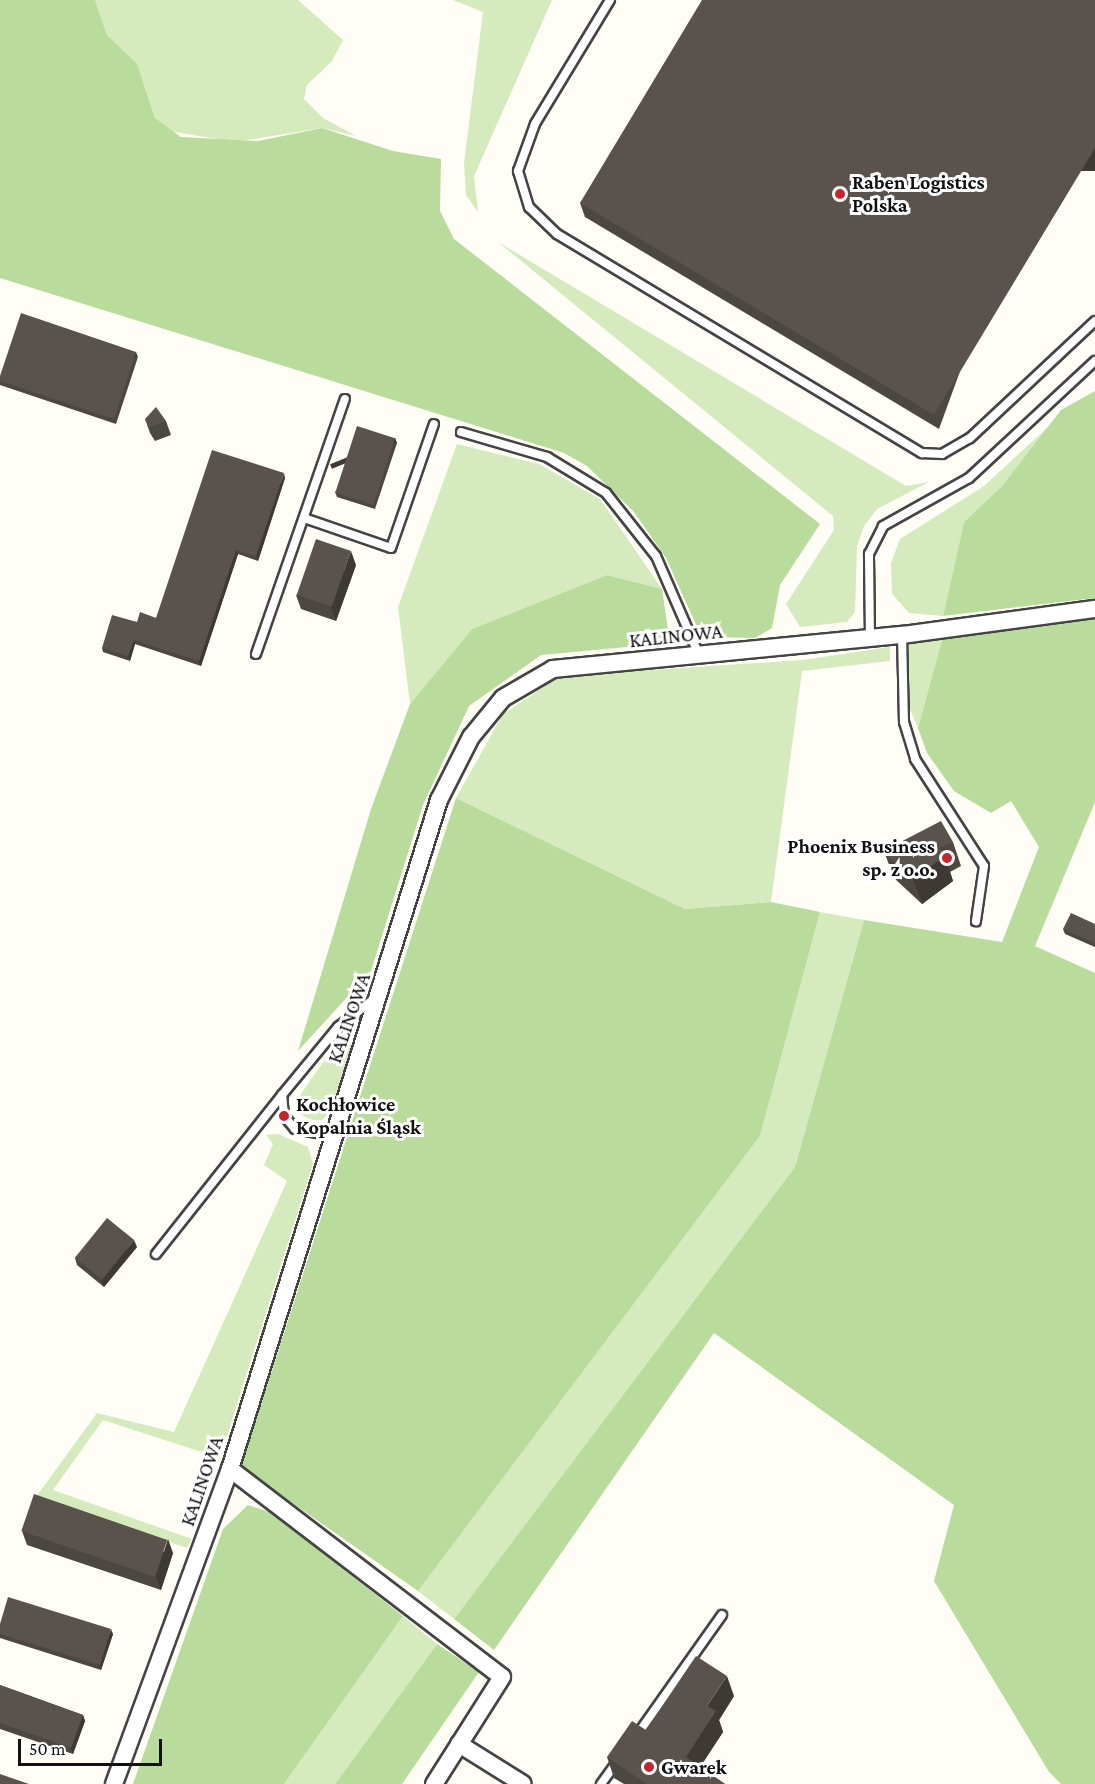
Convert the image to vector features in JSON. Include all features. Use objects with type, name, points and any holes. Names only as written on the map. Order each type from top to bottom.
[{"type":"street","name":"KALINOWA","points":[[114,1784],[230,1469],[332,1136],[379,996],[439,800],[471,737],[503,698],[554,669],[902,635],[1095,609]]},
{"type":"street","points":[[230,1469],[502,1677],[434,1784]]},
{"type":"street","points":[[459,1744],[523,1784]]},
{"type":"lane","points":[[610,0],[535,124],[518,171],[529,207],[557,234],[922,453],[942,454],[970,438],[1095,321]]},
{"type":"lane","points":[[870,638],[869,554],[883,526],[969,478],[1095,361]]},
{"type":"lane","points":[[256,654],[345,399]]},
{"type":"lane","points":[[304,518],[391,548],[434,424]]},
{"type":"lane","points":[[461,432],[547,457],[606,493],[656,556],[699,655]]},
{"type":"lane","points":[[902,635],[904,722],[915,759],[984,866],[976,921]]},
{"type":"lane","points":[[156,1254],[338,1027],[379,996]]},
{"type":"lane","points":[[282,1095],[284,1116],[295,1129],[332,1136]]},
{"type":"lane","points":[[628,1746],[722,1615]]},
{"type":"lane","points":[[602,1784],[622,1756]]},
{"type":"green space","points":[[0,0],[95,0],[107,35],[137,64],[155,118],[181,137],[258,141],[322,128],[393,151],[441,159],[440,211],[454,239],[820,524],[780,585],[772,628],[755,638],[712,637],[699,631],[666,558],[634,512],[587,466],[564,453],[0,278]]},
{"type":"green space","points":[[95,0],[298,0],[343,40],[332,61],[307,85],[304,99],[323,118],[356,136],[322,128],[235,142],[169,131],[155,118],[142,79],[107,35]]},
{"type":"green space","points":[[453,0],[552,0],[474,176],[478,212],[466,195],[464,163],[483,12]]},
{"type":"green space","points":[[498,242],[906,486],[929,482],[877,509],[864,526],[857,546],[855,612],[847,622],[800,627],[786,604],[834,530],[833,516]]},
{"type":"green space","points":[[1095,391],[1095,598],[943,616],[964,522],[1002,486],[1061,410]]},
{"type":"green space","points":[[1050,425],[1002,486],[964,522],[943,616],[909,613],[892,594],[891,563],[900,539],[984,486]]},
{"type":"green space","points":[[457,444],[539,464],[600,499],[662,589],[607,575],[472,629],[410,704],[398,607]]},
{"type":"green space","points":[[607,575],[662,589],[670,643],[541,655],[469,706],[423,805],[371,971],[298,1051],[371,809],[410,704],[472,629]]},
{"type":"green space","points":[[1095,615],[1095,802],[1035,946],[1095,973],[1095,1784],[1061,1784],[1049,1772],[934,1581],[954,1505],[714,1333],[494,1650],[454,1619],[795,1167],[864,920],[1002,942],[1039,847],[1011,801],[991,813],[954,791],[927,753],[918,728],[942,640]]},
{"type":"green space","points":[[942,640],[918,728],[909,707],[909,643]]},
{"type":"green space","points":[[890,647],[890,661],[802,671],[771,902],[685,909],[456,798],[503,714],[560,676],[802,660]]},
{"type":"green space","points":[[456,798],[685,909],[771,902],[820,912],[760,1136],[418,1591],[241,1467]]},
{"type":"green space","points":[[820,912],[864,920],[795,1167],[454,1619],[418,1591],[760,1136]]},
{"type":"green space","points":[[341,1037],[352,1045],[331,1110],[322,1120],[312,1120],[300,1114],[295,1102]]},
{"type":"green space","points":[[278,1134],[308,1147],[313,1164],[220,1458],[103,1420],[53,1490],[192,1539],[187,1548],[36,1497],[97,1413],[174,1432],[287,1181],[264,1165],[273,1144],[266,1135]]},
{"type":"green space","points":[[248,1505],[270,1512],[403,1616],[284,1784],[133,1784],[223,1529]]},
{"type":"green space","points":[[403,1616],[437,1644],[335,1784],[284,1784]]},
{"type":"green space","points":[[437,1644],[479,1672],[402,1784],[335,1784]]},
{"type":"building","name":"Raben Logistics Polska","points":[[702,0],[1095,0],[1095,148],[934,415],[580,203]]},
{"type":"building","points":[[21,313],[136,352],[114,419],[0,381]]},
{"type":"building","points":[[156,407],[166,421],[149,427],[145,419]]},
{"type":"building","points":[[357,426],[395,438],[373,505],[335,493]]},
{"type":"building","points":[[212,450],[284,473],[256,556],[236,550],[199,661],[134,640],[128,656],[102,648],[112,615],[137,622],[140,612],[156,618]]},
{"type":"building","points":[[316,539],[351,551],[332,607],[297,595]]},
{"type":"building","points":[[941,821],[953,842],[940,848],[945,856],[913,879],[885,854],[887,849]]},
{"type":"building","points":[[1071,913],[1095,924],[1095,943],[1063,929]]},
{"type":"building","points":[[107,1218],[134,1240],[102,1280],[75,1258]]},
{"type":"building","points":[[34,1494],[167,1540],[155,1577],[21,1531]]},
{"type":"building","points":[[8,1597],[111,1629],[100,1665],[0,1634],[0,1624]]},
{"type":"building","points":[[696,1656],[727,1676],[707,1706],[716,1711],[686,1757],[725,1784],[647,1784],[607,1757],[632,1721],[646,1730]]},
{"type":"building","points":[[0,1685],[83,1715],[71,1748],[0,1723]]},
{"type":"building","points":[[0,1774],[29,1784],[0,1784]]},
{"type":"place","name":"Raben Logistics Polska","points":[[840,194]]},
{"type":"place","name":"Phoenix Business sp. z o.o.","points":[[947,858]]},
{"type":"place","name":"Kochłowice Kopalnia Śląsk","points":[[284,1116]]},
{"type":"place","name":"Gwarek","points":[[649,1767]]}]
